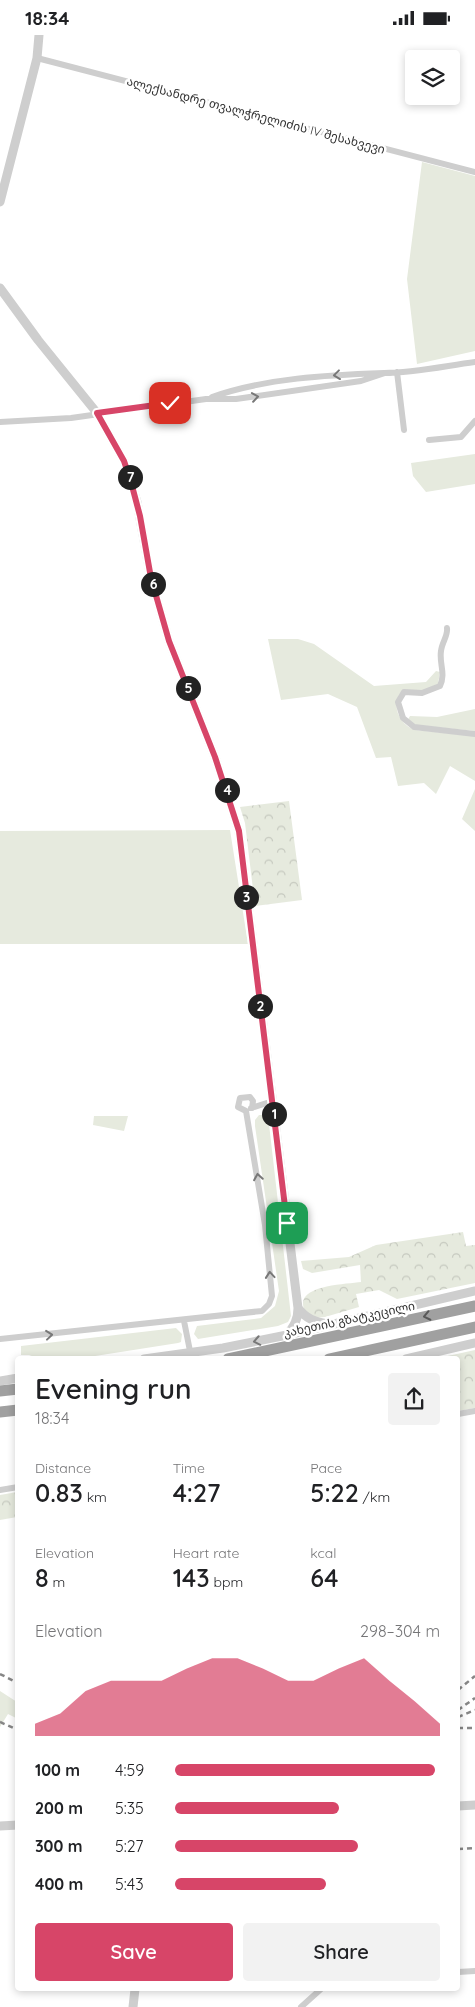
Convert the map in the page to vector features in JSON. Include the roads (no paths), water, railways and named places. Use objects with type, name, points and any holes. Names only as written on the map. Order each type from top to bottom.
[{"type":"highway","name":"კახეთის გზატკეცილი","points":[[242,1356],[475,1306]]},
{"type":"highway","points":[[343,1356],[475,1327]]},
{"type":"highway","points":[[0,1391],[15,1389]]},
{"type":"highway","points":[[0,1412],[15,1410]]},
{"type":"street","points":[[0,202],[37,58],[39,35]]},
{"type":"street","name":"ალექსანდრე თვალჭრელიძის IV შესახვევი","points":[[37,58],[475,172]]},
{"type":"street","points":[[0,288],[38,340],[97,413],[124,461],[140,516],[151,578],[169,641],[215,757],[239,831],[298,1308],[298,1317],[294,1327],[287,1335]]},
{"type":"street","points":[[206,399],[234,389],[295,380],[359,373],[386,373],[475,362]]},
{"type":"street","points":[[396,372],[404,430]]},
{"type":"street","points":[[0,422],[71,418],[206,399],[236,399],[361,381],[386,373]]},
{"type":"street","points":[[295,380],[297,391]]},
{"type":"street","points":[[429,440],[461,437],[475,421]]},
{"type":"street","points":[[447,628],[448,633],[440,652],[444,671],[440,686],[422,693],[404,691],[398,702],[403,718],[408,725],[475,734]]},
{"type":"street","points":[[243,1096],[273,1101],[249,1109],[240,1109],[238,1102],[243,1096]]},
{"type":"street","points":[[0,1339],[184,1321],[262,1311],[269,1304],[272,1296],[265,1225],[249,1109],[251,1098]]},
{"type":"street","points":[[161,1356],[224,1348],[287,1335],[475,1291]]},
{"type":"street","points":[[298,1308],[304,1316],[312,1321],[334,1325]]},
{"type":"street","points":[[184,1321],[190,1351]]},
{"type":"street","points":[[419,1356],[475,1343]]},
{"type":"street","points":[[0,1381],[15,1378]]},
{"type":"street","points":[[460,1414],[475,1411]]},
{"type":"street","points":[[0,1490],[15,1488]]},
{"type":"street","points":[[460,1806],[475,1805]]},
{"type":"street","points":[[0,1826],[15,1825]]},
{"type":"street","points":[[460,1971],[475,1971]]},
{"type":"street","points":[[133,2007],[135,1991]]},
{"type":"street","points":[[301,2007],[319,1991]]},
{"type":"railway","points":[[0,1674],[15,1682]]},
{"type":"railway","points":[[460,1688],[475,1676]]},
{"type":"railway","points":[[460,1709],[475,1698]]},
{"type":"railway","points":[[460,1716],[475,1710]]},
{"type":"railway","points":[[0,1722],[15,1729]]},
{"type":"railway","points":[[460,1728],[475,1728]]},
{"type":"railway","points":[[460,1849],[475,1848]]}]
